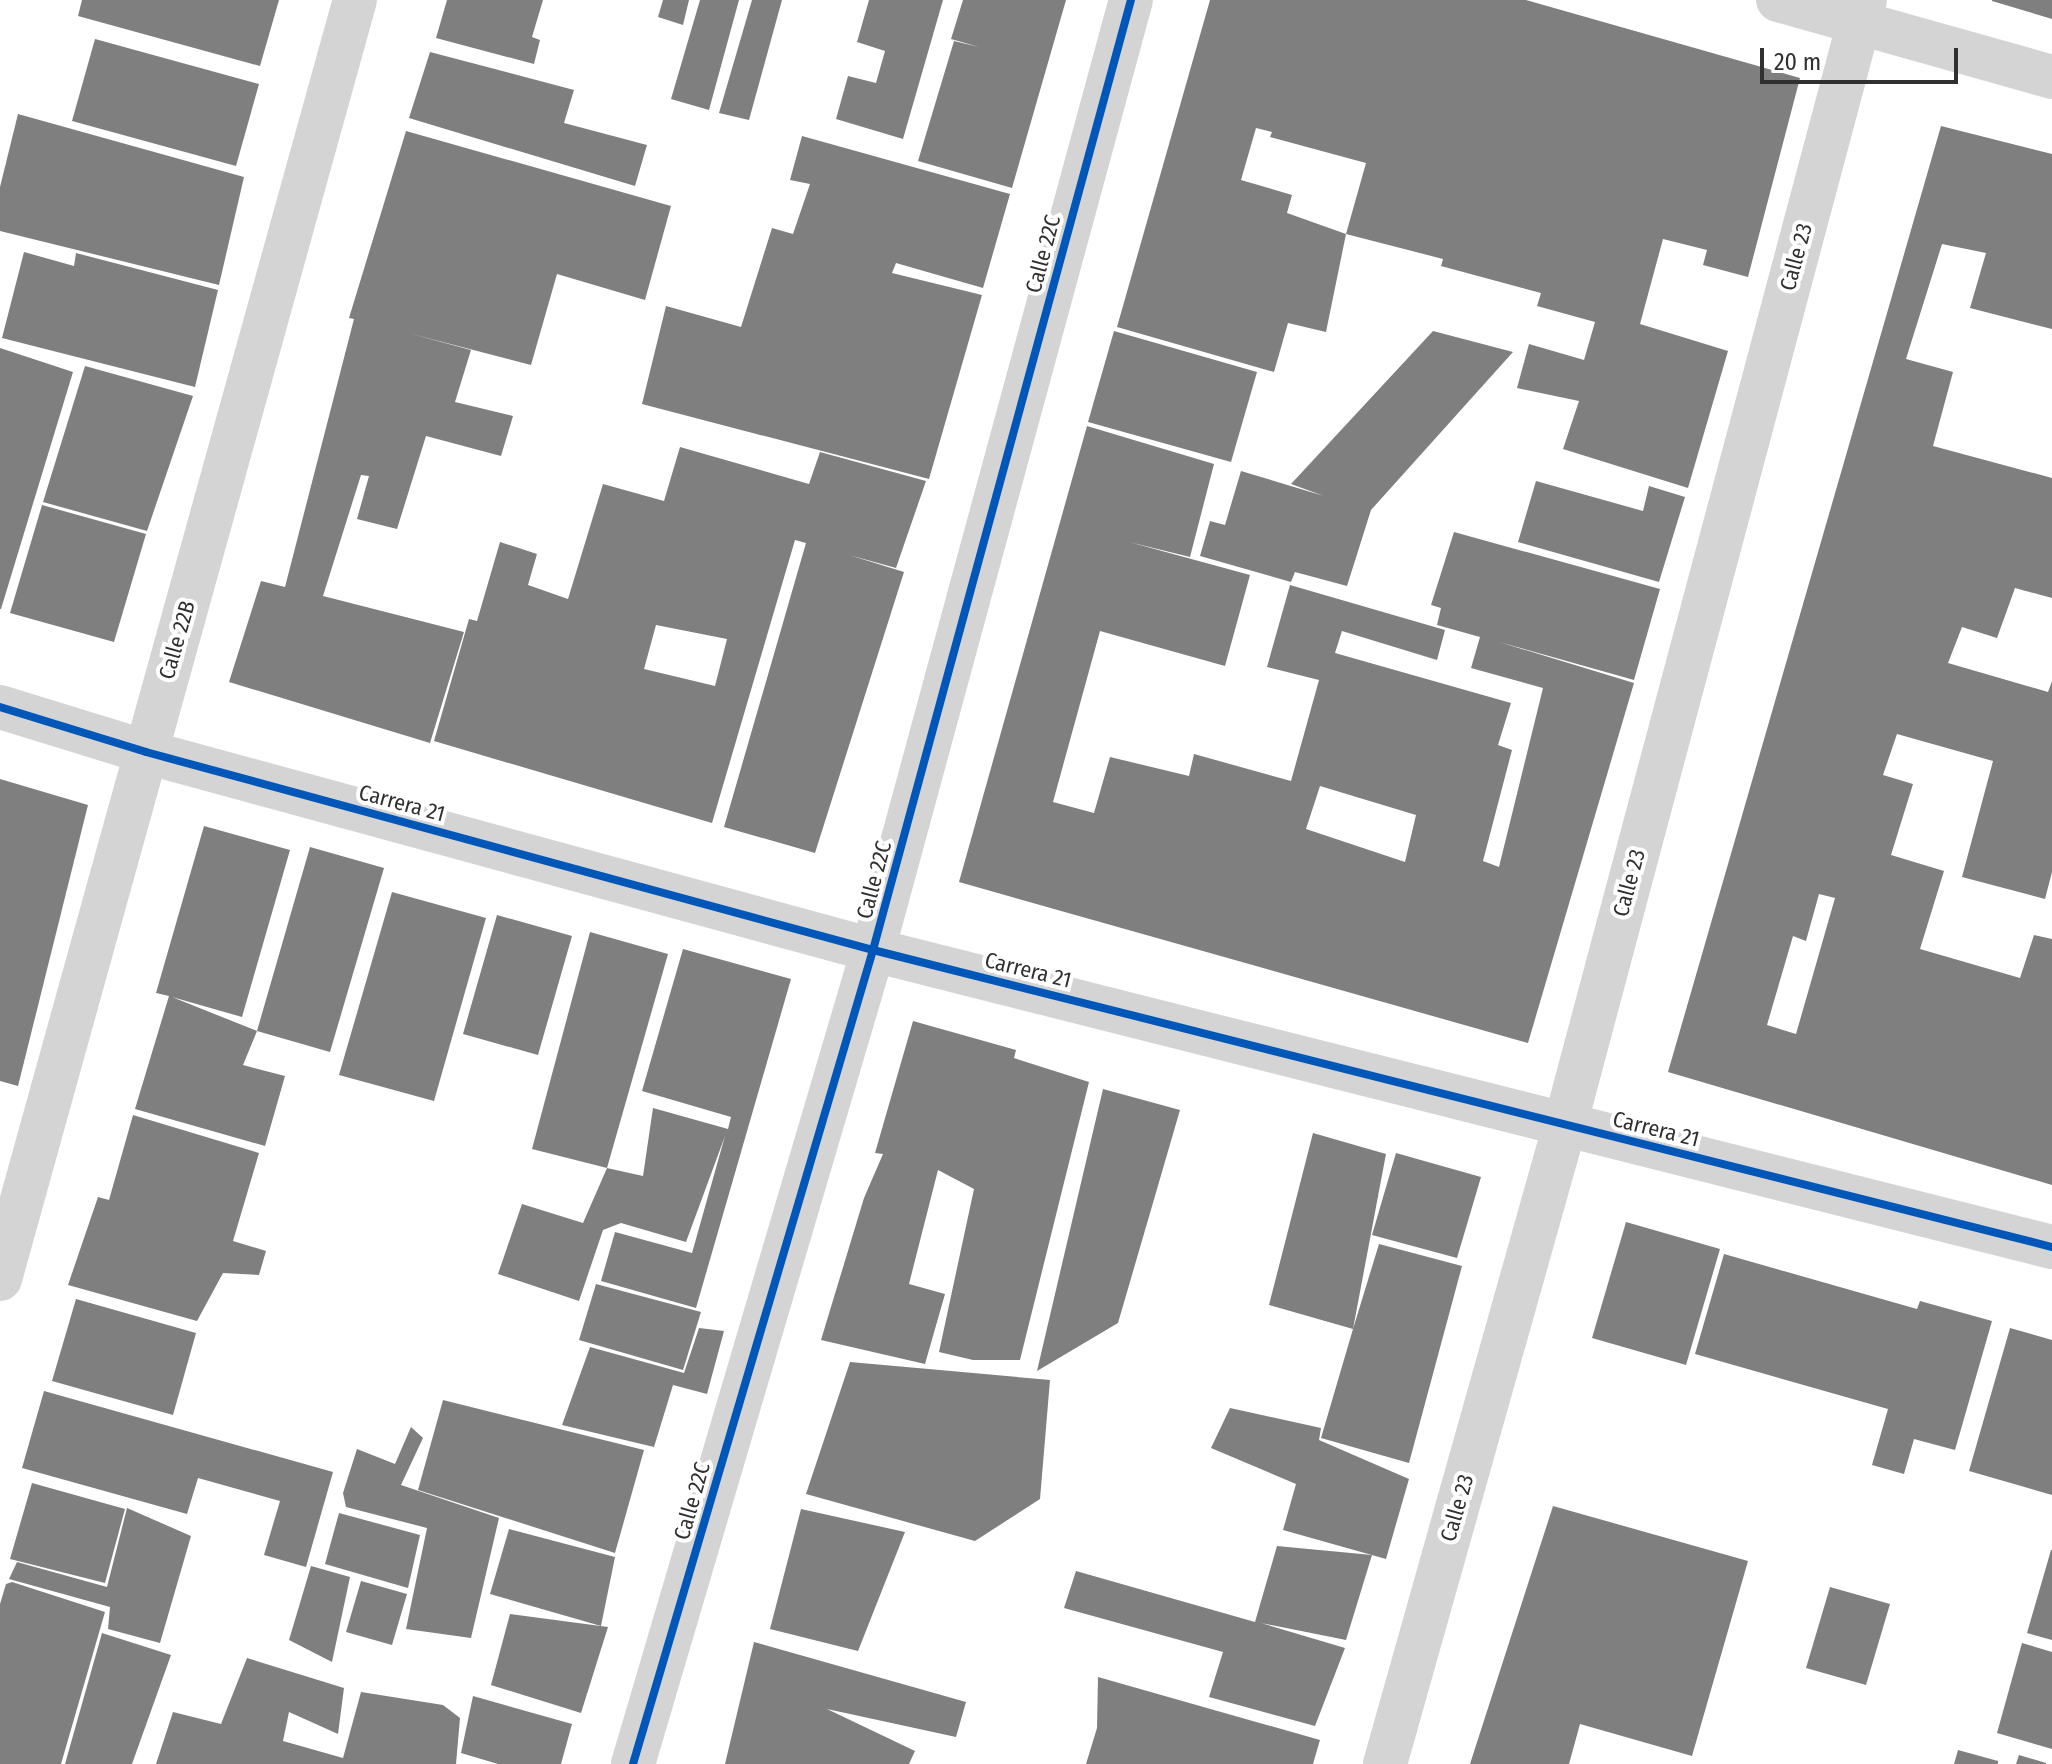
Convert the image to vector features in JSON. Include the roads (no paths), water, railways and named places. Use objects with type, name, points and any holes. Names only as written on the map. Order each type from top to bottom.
[{"type":"street","name":"Calle 22B","points":[[0,1279],[355,0]]},
{"type":"street","name":"Calle 22C","points":[[633,1764],[873,950],[1131,0]]},
{"type":"street","points":[[1778,0],[1862,11],[2052,77]]},
{"type":"street","name":"Calle 23","points":[[1385,1764],[1565,1125],[1862,11]]},
{"type":"street","name":"Carrera 21","points":[[0,707],[146,752],[873,950],[2052,1247]]}]
